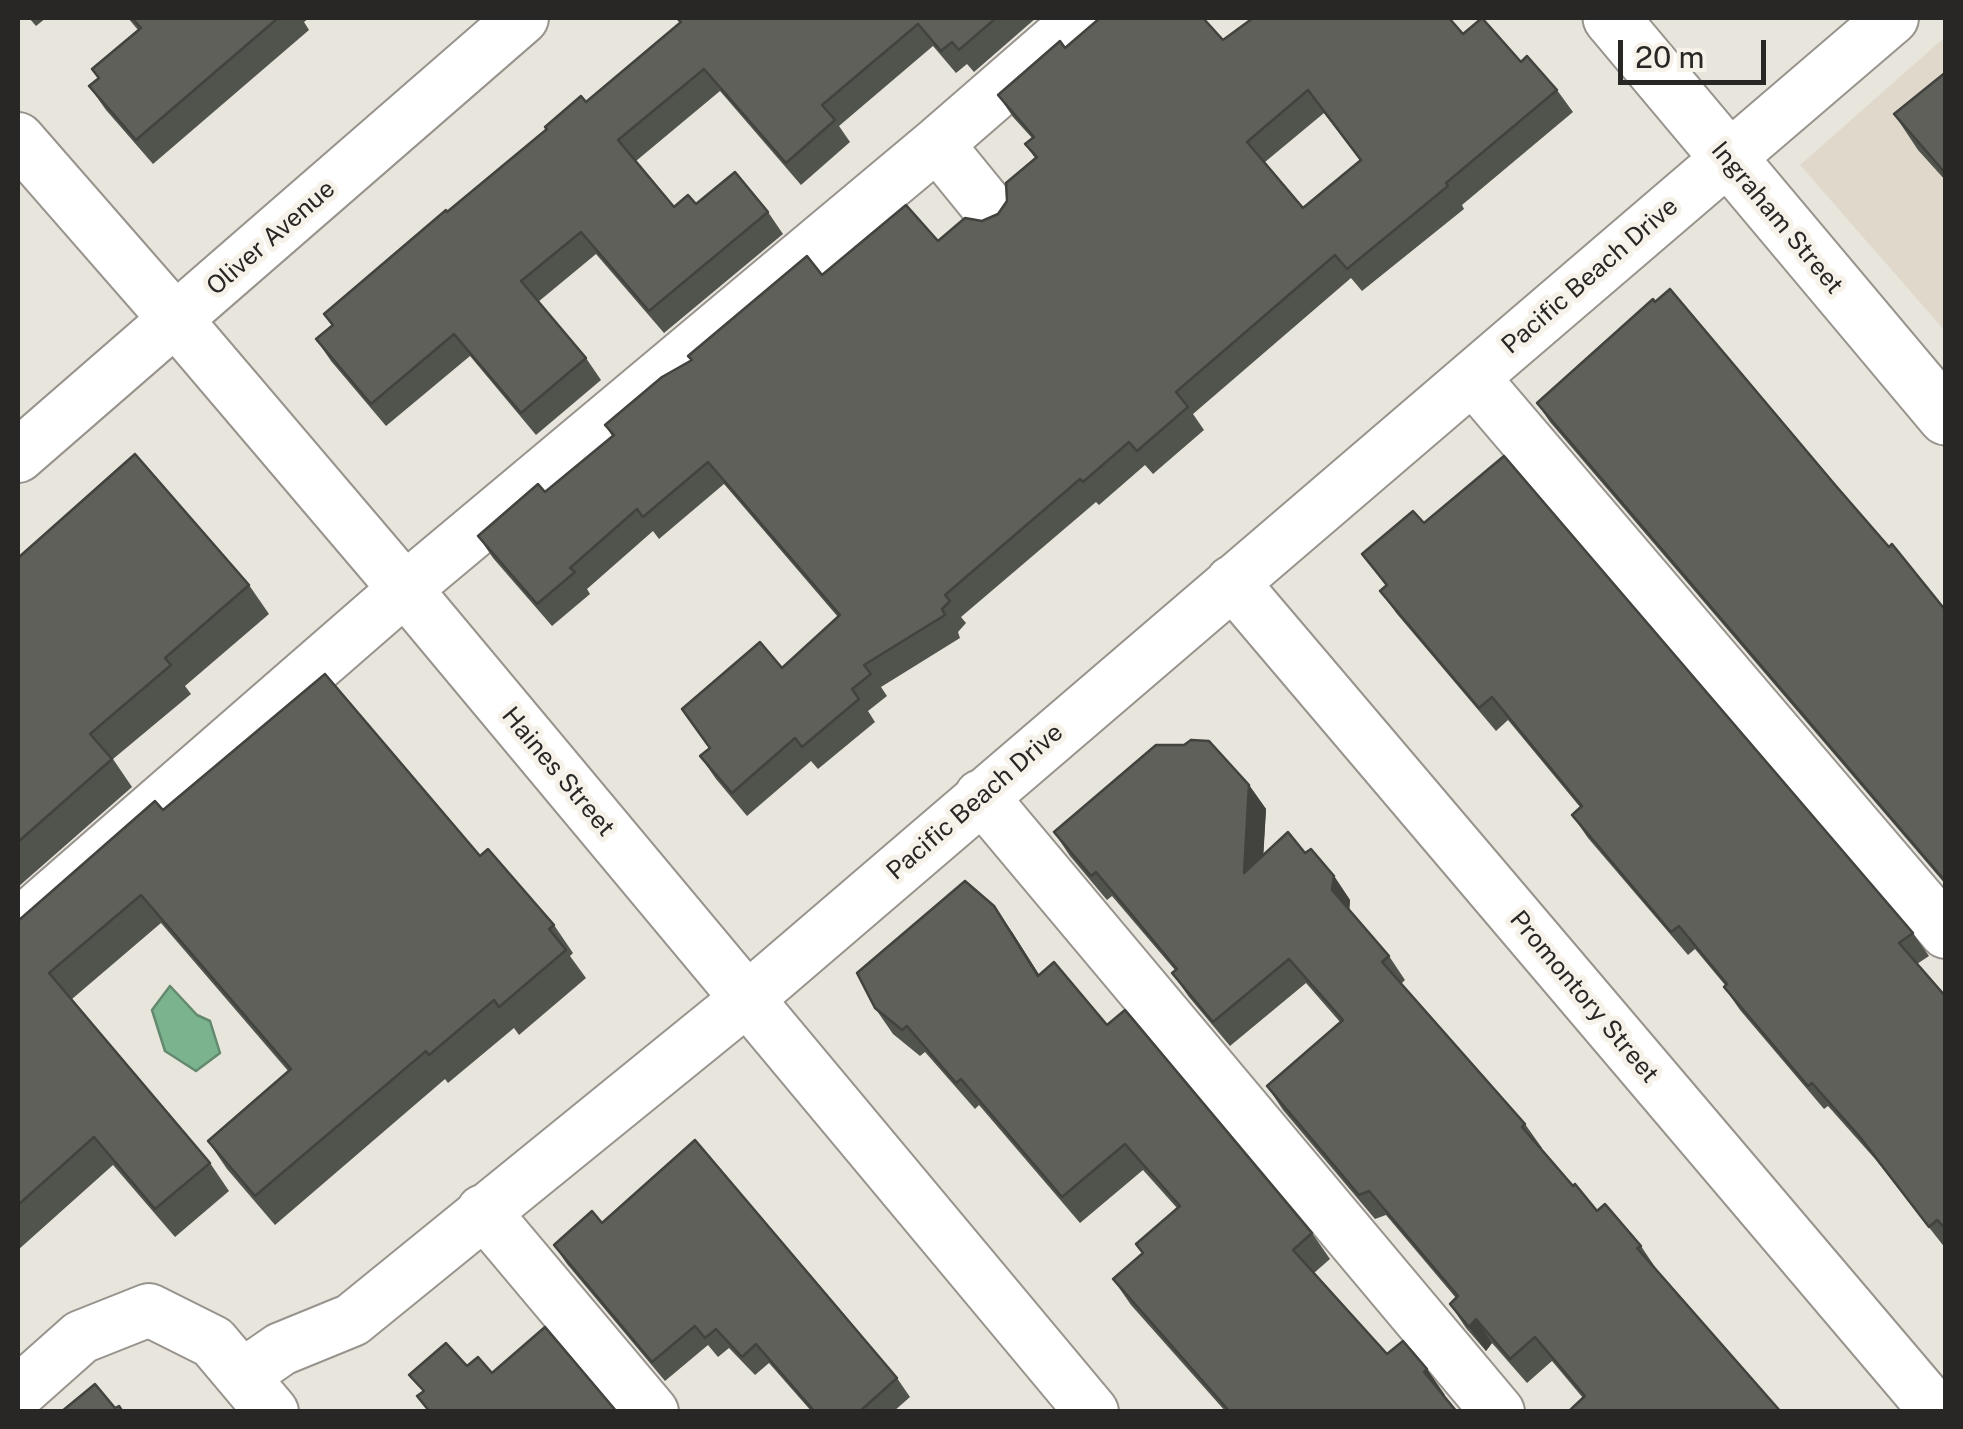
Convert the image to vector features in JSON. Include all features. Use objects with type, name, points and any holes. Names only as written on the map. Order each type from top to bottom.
[{"type":"main road","name":"Ingraham Street","points":[[1612,18],[1946,418]]},
{"type":"street","name":"Oliver Avenue","points":[[18,456],[522,18]]},
{"type":"street","points":[[18,926],[405,590],[1082,18]]},
{"type":"street","name":"Pacific Beach Drive","points":[[18,1393],[81,1337],[149,1310],[214,1342],[257,1394],[282,1349],[352,1320],[747,999],[1892,18]]},
{"type":"street","name":"Haines Street","points":[[18,139],[405,590],[1092,1412]]},
{"type":"street","points":[[937,144],[994,214]]},
{"type":"street","points":[[1472,378],[1946,932]]},
{"type":"street","name":"Promontory Street","points":[[1232,582],[1937,1412]]},
{"type":"street","points":[[981,796],[1498,1412]]},
{"type":"street","points":[[483,1211],[652,1412]]},
{"type":"shaded area","points":[[1945,37],[1945,331],[1800,165]]},
{"type":"shaded area","points":[[170,986],[197,1015],[210,1021],[220,1053],[196,1071],[165,1051],[152,1010]]},
{"type":"building","points":[[132,18],[278,18],[136,140],[89,86],[99,78],[92,69],[141,28]]},
{"type":"building","points":[[677,18],[996,18],[959,50],[952,42],[941,51],[918,24],[822,105],[835,120],[786,163],[704,69],[618,140],[674,207],[688,195],[696,204],[735,172],[768,212],[649,311],[581,232],[521,281],[586,358],[521,413],[454,334],[371,404],[316,339],[333,325],[324,314],[547,129],[581,96],[586,102],[681,22]]},
{"type":"building","points":[[1100,18],[1203,18],[1223,40],[1253,18],[1449,18],[1463,34],[1482,18],[1521,62],[1527,56],[1557,90],[1347,269],[1335,255],[1176,392],[1188,407],[1137,451],[1129,442],[1083,482],[1080,479],[945,595],[950,601],[942,609],[945,615],[864,665],[871,674],[852,689],[859,699],[802,747],[795,738],[732,793],[700,756],[710,748],[682,709],[760,642],[782,668],[840,615],[708,462],[643,517],[637,509],[570,568],[575,572],[537,604],[478,536],[538,484],[545,492],[614,435],[605,425],[662,377],[692,360],[688,356],[807,256],[822,275],[906,205],[938,241],[965,218],[982,221],[998,214],[1007,201],[1006,183],[1037,157],[1025,144],[1034,137],[998,95],[1060,41],[1065,48]],"holes":[[[1308,90],[1361,160],[1303,208],[1247,142]]]},
{"type":"building","points":[[1946,72],[1946,174],[1894,114]]},
{"type":"building","points":[[1670,289],[1946,611],[1946,882],[1537,403],[1653,299],[1655,302]]},
{"type":"building","points":[[135,454],[249,585],[165,658],[171,665],[90,734],[112,759],[18,842],[18,558]]},
{"type":"building","points":[[1504,456],[1913,933],[1899,943],[1946,997],[1946,1229],[1937,1220],[1929,1227],[1860,1137],[1812,1083],[1808,1086],[1724,987],[1727,984],[1679,926],[1671,932],[1572,815],[1582,806],[1492,697],[1479,708],[1380,591],[1387,585],[1362,554],[1413,511],[1424,523]]},
{"type":"building","points":[[325,674],[480,856],[488,849],[554,925],[549,929],[566,950],[499,1007],[494,1000],[429,1055],[426,1051],[255,1196],[208,1141],[291,1069],[141,895],[49,973],[210,1163],[155,1209],[94,1137],[18,1205],[18,921],[155,801],[163,810]]},
{"type":"building","points":[[1191,740],[1209,741],[1249,785],[1244,873],[1288,832],[1305,853],[1311,849],[1334,876],[1332,890],[1389,956],[1382,962],[1525,1124],[1522,1127],[1573,1186],[1597,1211],[1605,1204],[1641,1246],[1637,1248],[1781,1412],[1568,1412],[1585,1396],[1535,1337],[1510,1359],[1476,1319],[1469,1327],[1450,1304],[1458,1296],[1369,1191],[1359,1195],[1267,1086],[1343,1020],[1289,959],[1213,1022],[1172,973],[1177,969],[1123,904],[1096,872],[1091,876],[1054,832],[1156,745],[1184,745]]},
{"type":"building","points":[[965,881],[994,906],[1038,976],[1054,962],[1107,1025],[1125,1010],[1312,1233],[1293,1250],[1387,1354],[1403,1341],[1457,1412],[1230,1412],[1113,1279],[1143,1253],[1136,1244],[1180,1206],[1125,1144],[1062,1197],[961,1079],[956,1083],[907,1026],[902,1030],[875,1008],[857,973]]},
{"type":"building","points":[[695,1140],[897,1378],[859,1412],[815,1412],[756,1344],[742,1357],[716,1329],[705,1338],[695,1326],[652,1362],[554,1245],[592,1211],[602,1223]]},
{"type":"building","points":[[545,1327],[617,1412],[430,1412],[417,1396],[424,1391],[409,1375],[446,1343],[467,1366],[478,1357],[492,1373]]},
{"type":"building","points":[[95,1384],[123,1412],[61,1412]]}]
